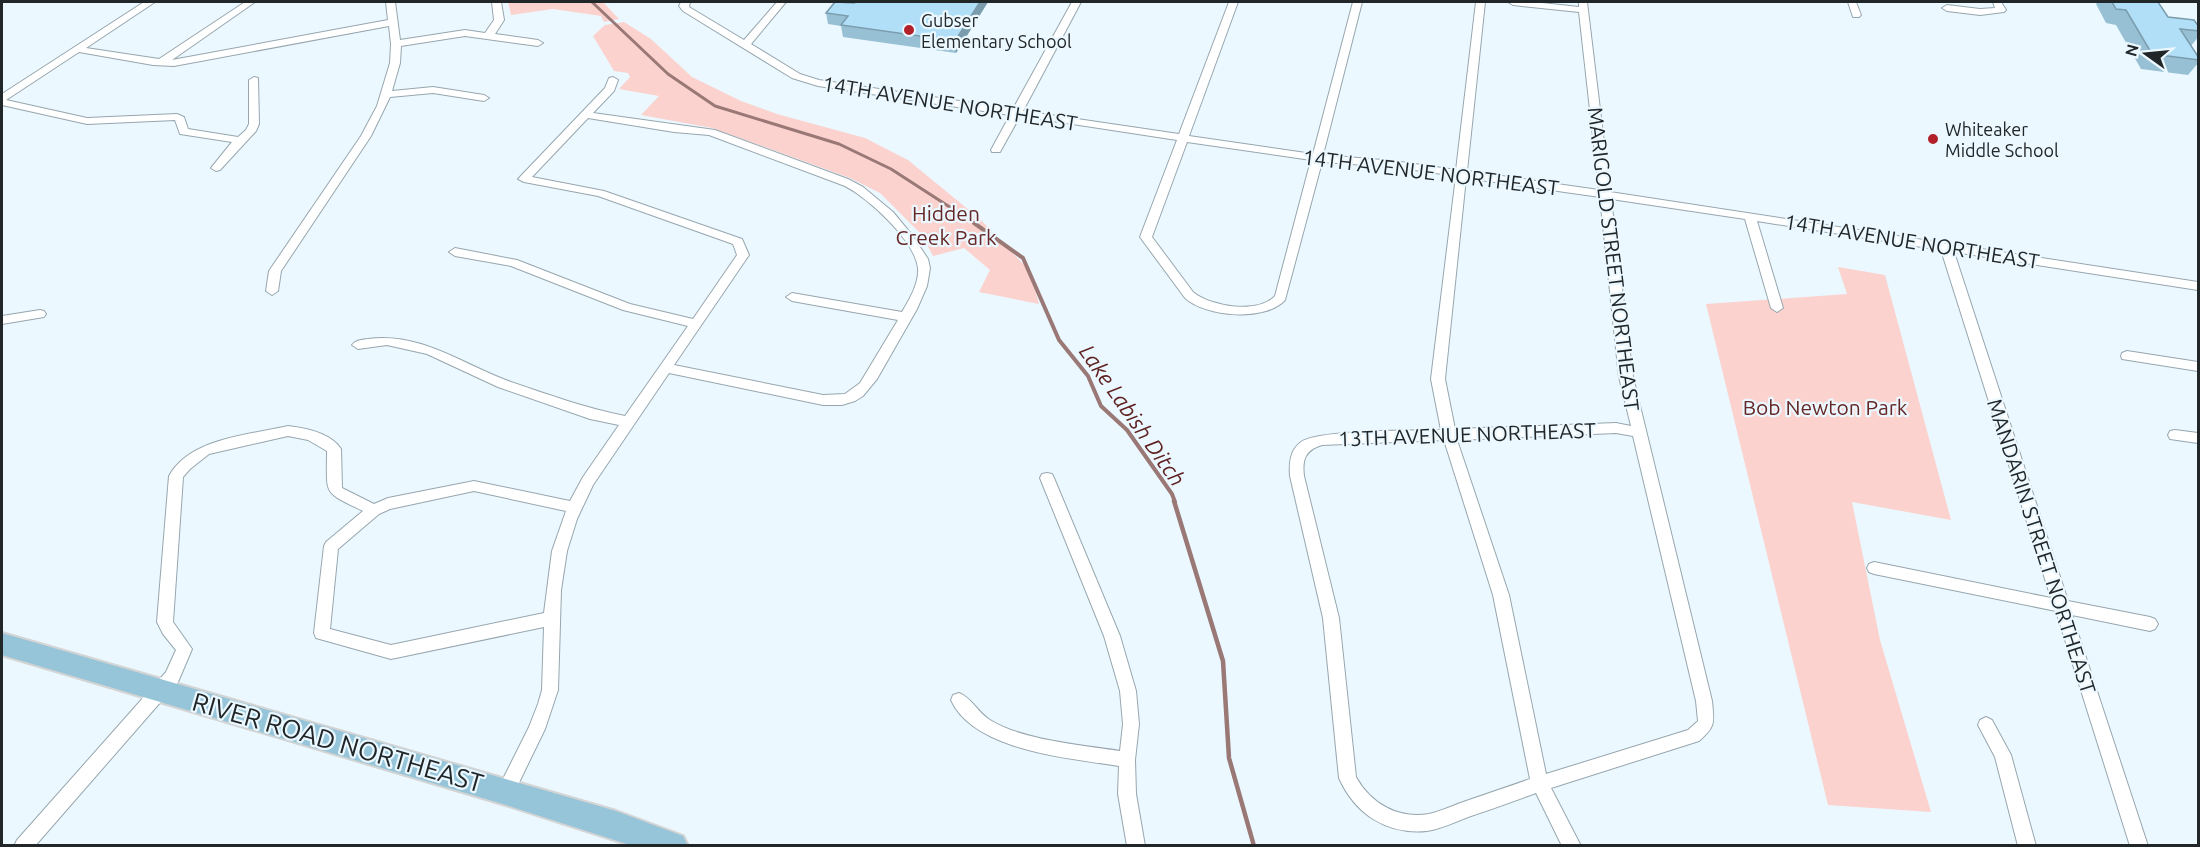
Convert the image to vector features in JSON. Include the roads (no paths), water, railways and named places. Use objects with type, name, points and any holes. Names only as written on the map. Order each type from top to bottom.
[{"type":"main road","name":"RIVER ROAD NORTHEAST","points":[[2,644],[506,791],[616,825],[673,846]]},
{"type":"street","points":[[2,100],[150,2]]},
{"type":"street","points":[[162,62],[250,2]]},
{"type":"street","points":[[272,291],[275,271],[366,136],[387,94],[395,63],[396,44],[390,2]]},
{"type":"street","points":[[488,35],[499,25],[501,18],[497,2]]},
{"type":"street","points":[[745,45],[782,2]]},
{"type":"street","points":[[996,150],[1077,2]]},
{"type":"street","points":[[1234,2],[1146,237],[1189,295],[1196,301],[1254,311],[1270,309],[1281,297],[1358,2]]},
{"type":"street","points":[[1481,2],[1438,379],[1449,435],[1501,595],[1540,784],[1572,846]]},
{"type":"street","points":[[1513,2],[1583,6]]},
{"type":"street","points":[[1852,2],[1856,15]]},
{"type":"street","name":"14TH AVENUE NORTHEAST","points":[[685,4],[745,45],[809,82],[1318,158],[1366,161],[1604,194],[2199,286]]},
{"type":"street","points":[[1947,8],[1980,12],[1999,5]]},
{"type":"street","name":"MARIGOLD STREET NORTHEAST","points":[[1540,784],[1693,736],[1706,724],[1704,700],[1638,432],[1623,356],[1583,6]]},
{"type":"street","points":[[77,49],[162,62],[189,61],[394,22]]},
{"type":"street","points":[[396,44],[450,34],[488,35],[538,43]]},
{"type":"street","points":[[216,168],[239,141],[251,131],[254,123],[254,80]]},
{"type":"street","points":[[506,791],[537,732],[547,703],[550,690],[553,618],[559,556],[574,507],[588,481],[740,263],[743,255],[738,242],[600,193],[524,179],[610,89],[613,80]]},
{"type":"street","points":[[387,94],[433,90],[484,98]]},
{"type":"street","points":[[2,100],[37,108],[46,113],[87,121],[177,117],[180,118],[184,132],[239,141]]},
{"type":"street","points":[[586,115],[674,129],[711,132],[841,180],[860,190],[876,203],[914,245],[924,266],[920,287],[871,380],[866,387],[850,398],[836,401],[823,400],[666,368]]},
{"type":"street","points":[[1750,216],[1777,308]]},
{"type":"street","name":"MANDARIN STREET NORTHEAST","points":[[1946,246],[2139,846]]},
{"type":"street","points":[[455,252],[513,263],[627,307],[697,324]]},
{"type":"street","points":[[792,297],[904,317]]},
{"type":"street","points":[[2,320],[40,314]]},
{"type":"street","points":[[358,345],[387,341],[430,350],[503,384],[595,415],[629,422]]},
{"type":"street","points":[[2127,356],[2199,367]]},
{"type":"street","name":"13TH AVENUE NORTHEAST","points":[[1540,784],[1429,822],[1412,824],[1388,819],[1370,809],[1356,795],[1348,778],[1328,595],[1297,476],[1296,458],[1306,445],[1323,440],[1616,428],[1638,432]]},
{"type":"street","points":[[23,846],[161,691],[172,677],[184,649],[180,640],[167,631],[165,622],[176,476],[185,465],[205,450],[288,431],[300,432],[329,444],[334,449],[334,487],[337,492],[374,510]]},
{"type":"street","points":[[2175,435],[2199,438]]},
{"type":"street","points":[[1047,478],[1107,625],[1122,668],[1130,708],[1127,794],[1136,846]]},
{"type":"street","points":[[553,618],[391,652],[322,633],[331,546],[374,510],[388,504],[474,486],[574,507]]},
{"type":"street","points":[[1874,568],[2150,624]]},
{"type":"street","points":[[959,700],[983,725],[1019,739],[1076,752],[1127,760]]},
{"type":"street","points":[[1986,725],[2003,755],[2027,846]]},
{"type":"waterway","name":"Lake Labish Ditch","points":[[592,2],[668,74],[715,106],[839,144],[891,169],[976,224]]},
{"type":"waterway","name":"Lake Labish Ditch","points":[[974,223],[1023,258],[1059,340],[1088,376],[1101,406],[1127,430],[1172,494],[1175,502]]},
{"type":"waterway","name":"Lake Labish Ditch","points":[[1174,501],[1223,661],[1229,758],[1254,846]]},
{"type":"place","name":"Gubser Elementary School","points":[[909,30]]},
{"type":"place","name":"Whiteaker Middle School","points":[[1933,139]]},
{"type":"park label","name":"Hidden Creek Park","points":[[946,225]]},
{"type":"park label","name":"Bob Newton Park","points":[[1825,407]]}]
